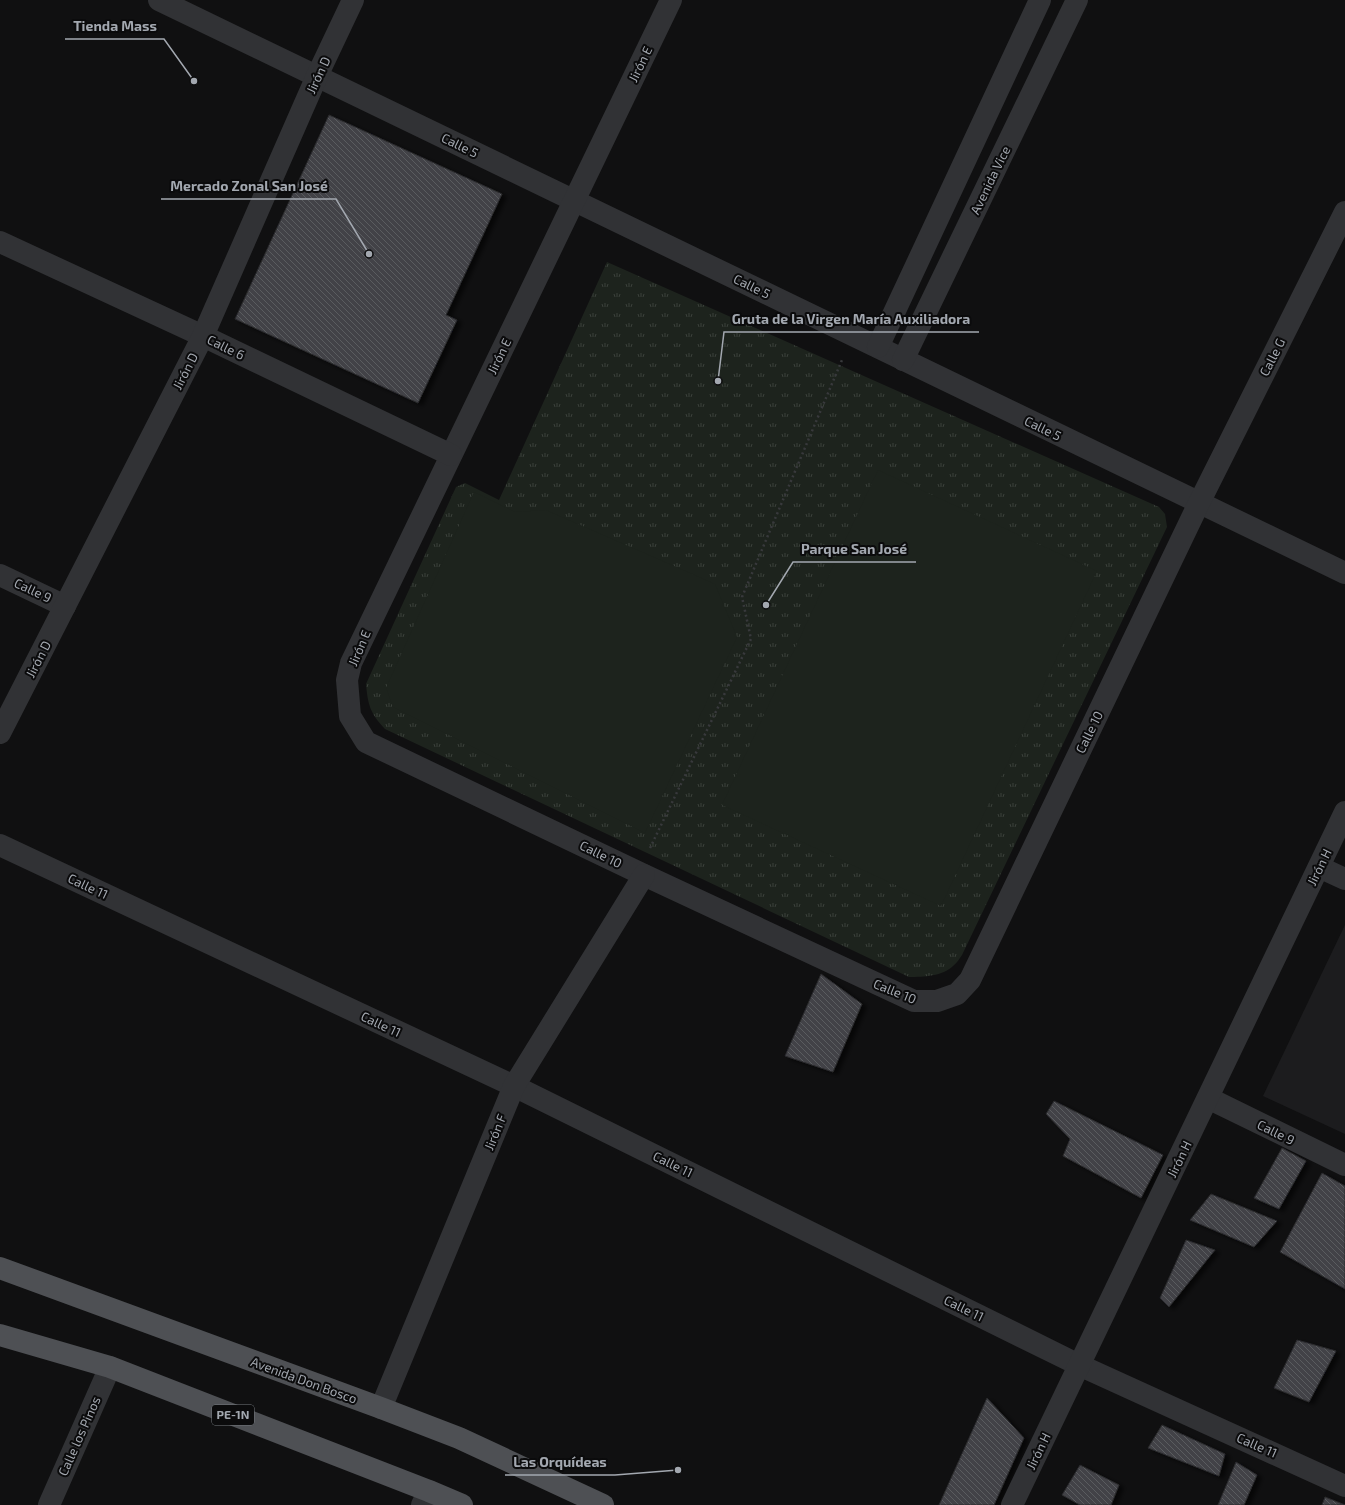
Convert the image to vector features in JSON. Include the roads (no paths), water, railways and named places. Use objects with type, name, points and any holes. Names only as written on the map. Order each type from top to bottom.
[{"type":"main road","name":"Avenida Don Bosco","points":[[0,1268],[459,1438],[603,1505]]},
{"type":"main road","name":"PE-1N","points":[[0,1335],[110,1367],[426,1498],[462,1505]]},
{"type":"street","name":"Calle 5","points":[[159,0],[1345,573]]},
{"type":"street","name":"Jirón D","points":[[0,733],[203,336],[317,76],[353,0]]},
{"type":"street","name":"Jirón E","points":[[350,716],[347,680],[350,663],[671,0]]},
{"type":"street","points":[[878,347],[1040,0]]},
{"type":"street","name":"Avenida Vice","points":[[903,360],[1077,0]]},
{"type":"street","name":"Calle G","points":[[1199,503],[1345,212]]},
{"type":"street","name":"Calle 6","points":[[0,242],[203,336],[451,455]]},
{"type":"street","name":"Calle 10","points":[[350,716],[366,742],[641,874],[914,1001],[937,1001],[957,994],[970,980],[1199,503]]},
{"type":"street","name":"Calle 9","points":[[0,575],[66,606]]},
{"type":"street","name":"Jirón H","points":[[1012,1505],[1345,812]]},
{"type":"street","name":"Calle 11","points":[[0,845],[514,1086],[1080,1365],[1345,1486]]},
{"type":"street","points":[[1319,867],[1345,878]]},
{"type":"street","name":"Jirón F","points":[[381,1408],[514,1086],[641,874]]},
{"type":"street","name":"Calle 9","points":[[1208,1098],[1345,1165]]},
{"type":"street","name":"Calle los Pinos","points":[[49,1505],[110,1367]]},
{"type":"place","name":"Tienda Mass","points":[[194,81]]},
{"type":"place","name":"Mercado Zonal San José","points":[[369,254]]},
{"type":"place","name":"Gruta de la Virgen María Auxiliadora","points":[[718,381]]},
{"type":"place","name":"Parque San José","points":[[766,605]]},
{"type":"place","name":"Las Orquídeas","points":[[678,1470]]}]
